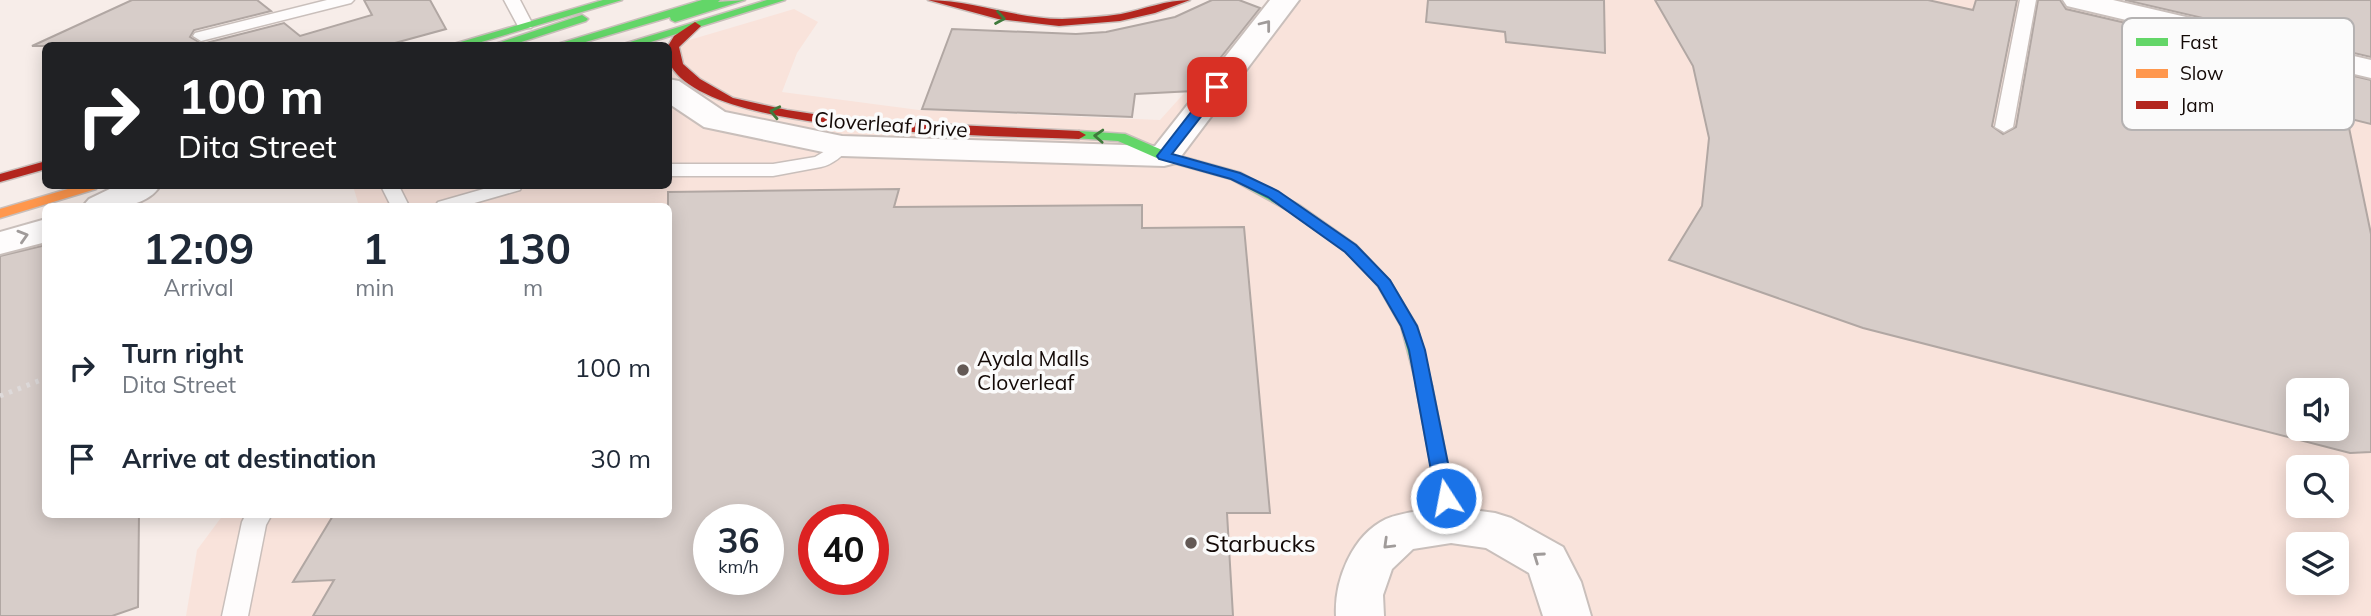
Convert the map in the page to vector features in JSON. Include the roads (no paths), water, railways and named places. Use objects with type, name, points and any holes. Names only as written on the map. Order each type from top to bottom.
[{"type":"main road","points":[[533,23],[584,0]]},
{"type":"main road","points":[[571,42],[714,0]]},
{"type":"main road","points":[[589,42],[737,1],[776,0]]},
{"type":"main road","points":[[637,42],[776,0]]},
{"type":"main road","points":[[934,0],[998,18],[1059,23],[1123,18],[1148,13],[1184,0]]},
{"type":"main road","points":[[467,42],[623,2]]},
{"type":"main road","points":[[507,42],[623,2]]},
{"type":"main road","name":"Cloverleaf Drive","points":[[695,26],[678,39],[673,47],[677,65],[696,82],[729,101],[787,114],[853,124],[1120,137],[1164,156],[1236,176],[1273,194],[1351,248],[1384,283],[1409,326],[1417,350],[1451,525]]},
{"type":"main road","points":[[0,178],[42,165]]},
{"type":"main road","points":[[0,190],[42,177]]},
{"type":"main road","points":[[0,216],[81,189]]},
{"type":"main road","points":[[46,203],[95,189]]},
{"type":"main road","points":[[0,216],[42,204]]},
{"type":"street","points":[[1164,156],[1285,0]]},
{"type":"street","points":[[2077,0],[2155,18]]},
{"type":"street","name":"Cloverleaf Drive","points":[[672,91],[715,120],[842,146],[1164,156]]},
{"type":"street","points":[[107,203],[137,189]]},
{"type":"street","points":[[0,243],[42,231]]},
{"type":"street","points":[[1360,616],[1359,595],[1372,559],[1399,533],[1451,525],[1495,531],[1546,561],[1557,582],[1567,616]]},
{"type":"lane","points":[[512,0],[533,23]]},
{"type":"lane","points":[[2004,127],[2028,0]]},
{"type":"lane","points":[[201,36],[346,5]]},
{"type":"lane","points":[[672,170],[774,170],[821,162],[842,146]]},
{"type":"lane","points":[[455,203],[503,189]]},
{"type":"lane","points":[[235,616],[257,518]]},
{"type":"place","name":"Ayala Malls Cloverleaf","points":[[963,370]]},
{"type":"place","name":"Starbucks","points":[[1191,543]]}]
